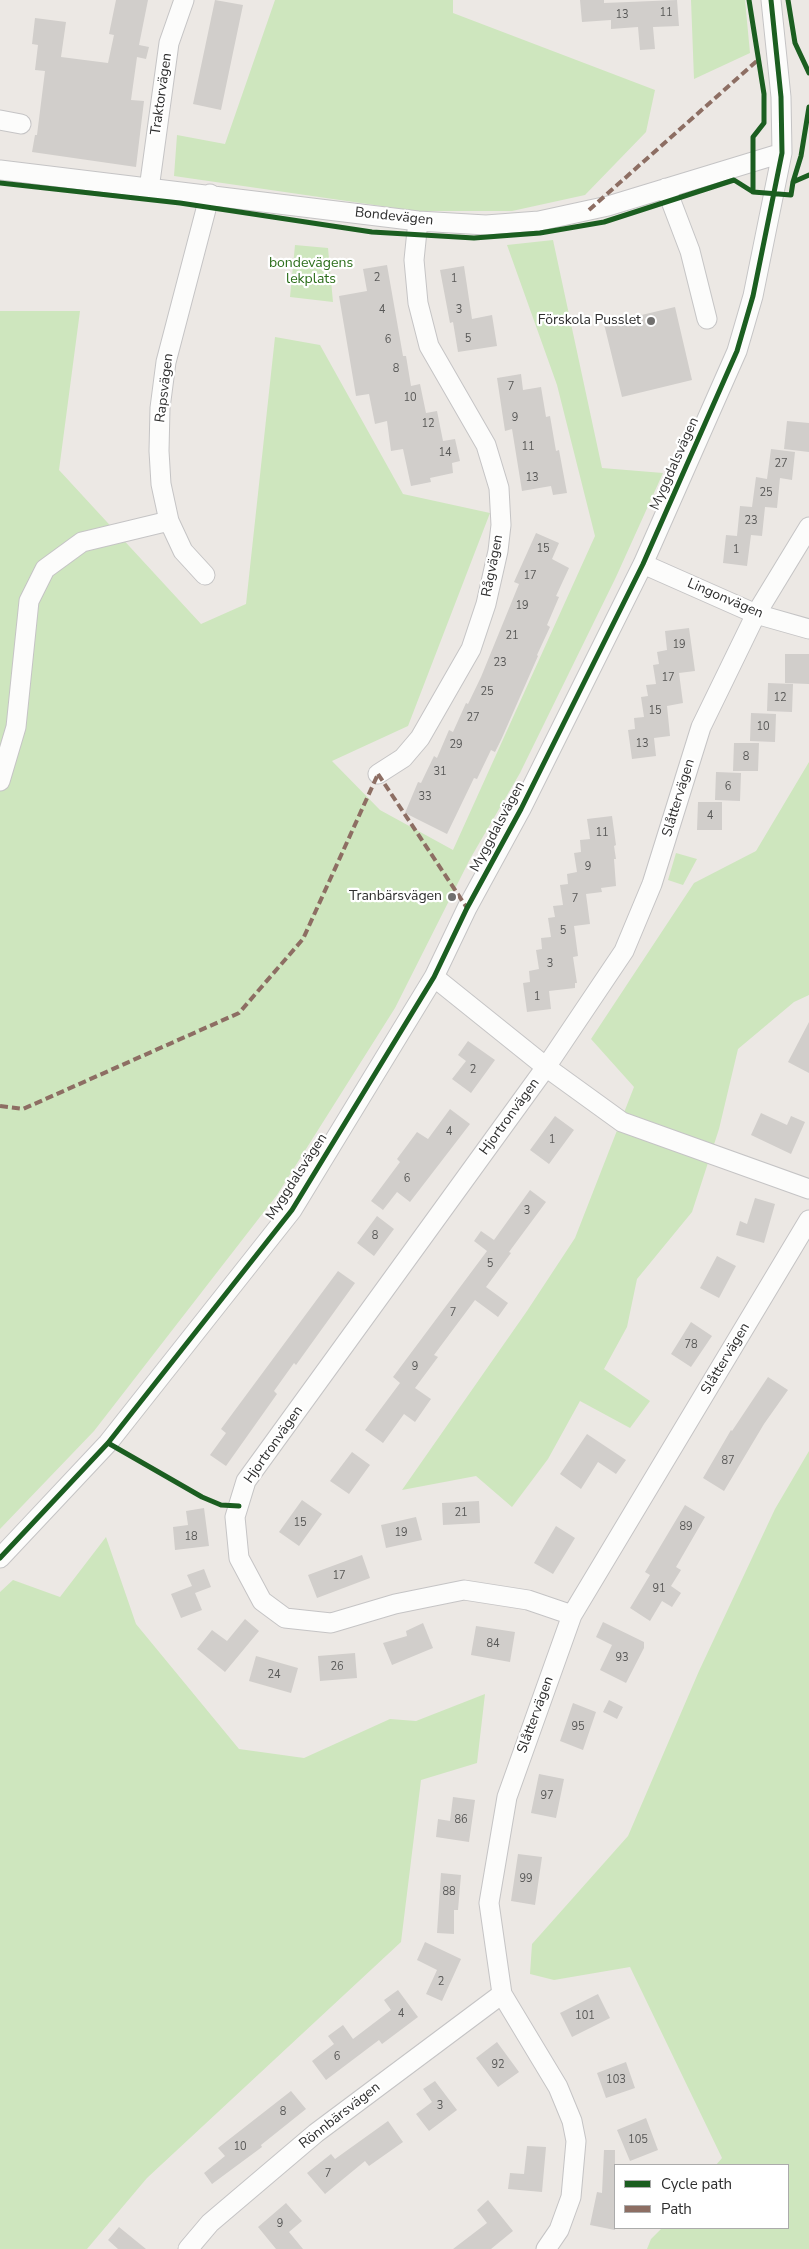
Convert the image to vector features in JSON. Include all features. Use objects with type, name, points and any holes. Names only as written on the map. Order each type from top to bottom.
[{"type":"street","name":"Traktorvägen","points":[[149,189],[169,43],[184,0]]},
{"type":"street","name":"Myggdalsvägen","points":[[0,1558],[108,1443],[292,1210],[434,977],[467,908],[521,809],[643,564],[737,351],[753,296],[782,153],[777,1]]},
{"type":"street","points":[[0,120],[21,124]]},
{"type":"street","name":"Bondevägen","points":[[0,170],[80,178],[149,189],[210,194],[418,221],[486,225],[540,221],[608,206],[782,153]]},
{"type":"street","points":[[666,188],[690,251],[708,319]]},
{"type":"street","name":"Rapsvägen","points":[[205,575],[183,551],[168,521],[161,484],[159,451],[160,408],[166,362],[210,194]]},
{"type":"street","name":"Rågvägen","points":[[378,774],[403,758],[420,738],[470,648],[486,604],[498,551],[501,525],[499,488],[486,445],[429,346],[418,303],[414,260],[418,221]]},
{"type":"street","points":[[0,781],[16,727],[29,601],[45,570],[82,542],[168,521]]},
{"type":"street","name":"Slåttervägen","points":[[546,1067],[624,951],[652,884],[701,727],[756,614],[809,526]]},
{"type":"street","name":"Lingonvägen","points":[[643,564],[756,614],[809,629]]},
{"type":"street","points":[[434,977],[546,1067],[622,1122],[809,1189]]},
{"type":"street","name":"Hjortronvägen","points":[[546,1067],[246,1481],[235,1518],[239,1558],[262,1601],[285,1618],[331,1623],[395,1604],[464,1590],[528,1600],[572,1615]]},
{"type":"street","name":"Slåttervägen","points":[[546,2249],[559,2230],[571,2197],[576,2141],[572,2121],[558,2087],[502,1994],[489,1903],[506,1797],[572,1615],[809,1220]]},
{"type":"street","name":"Rönnbärsvägen","points":[[188,2249],[210,2223],[316,2133],[502,1994]]},
{"type":"green space","points":[[275,0],[453,0],[453,13],[655,90],[646,132],[585,195],[512,211],[416,211],[174,176],[177,135],[225,144]]},
{"type":"green space","points":[[691,0],[745,0],[750,53],[694,79]]},
{"type":"green space","points":[[553,240],[602,468],[663,473],[616,577],[520,773],[470,859],[395,1008],[277,1195],[94,1431],[0,1529],[0,311],[80,311],[59,470],[201,624],[246,604],[275,337],[320,345],[403,494],[490,513],[408,726],[332,761],[380,810],[453,850],[595,536],[557,385],[507,245]]},
{"type":"green space","name":"bondevägens lekplats","points":[[295,245],[328,248],[333,302],[290,297]]},
{"type":"green space","points":[[809,762],[809,995],[794,1002],[738,1049],[719,1129],[692,1212],[637,1279],[627,1327],[604,1369],[650,1401],[630,1428],[580,1401],[548,1459],[512,1507],[476,1476],[402,1490],[527,1311],[575,1238],[634,1087],[591,1039],[694,883],[756,851]]},
{"type":"green space","points":[[676,853],[697,859],[683,885],[668,880]]},
{"type":"green space","points":[[809,1451],[809,2249],[647,2249],[651,2239],[661,2229],[789,2229],[789,2164],[717,2164],[722,2158],[630,1967],[554,1980],[530,1974],[532,1944],[628,1836],[699,1671],[775,1509]]},
{"type":"green space","points":[[106,1537],[136,1624],[239,1749],[304,1758],[390,1719],[416,1721],[485,1694],[477,1763],[421,1780],[401,1942],[147,2178],[87,2249],[0,2249],[0,1592],[13,1580],[60,1597]]},
{"type":"building","points":[[116,0],[148,0],[139,45],[149,47],[146,59],[137,57],[131,100],[144,101],[136,167],[32,152],[35,135],[37,135],[45,71],[35,70],[38,45],[32,44],[35,18],[66,22],[61,57],[108,63],[114,35],[109,34]]},
{"type":"building","points":[[215,0],[243,5],[221,110],[193,104]]},
{"type":"building","points":[[580,0],[604,0],[604,3],[677,0],[679,26],[653,27],[655,49],[640,50],[638,27],[611,29],[611,20],[582,22]]},
{"type":"building","points":[[387,265],[403,356],[406,356],[411,386],[420,384],[426,413],[437,411],[443,441],[455,439],[460,461],[452,463],[453,473],[430,478],[431,482],[411,486],[403,449],[391,451],[387,421],[375,424],[369,394],[356,396],[339,296],[367,291],[363,269]]},
{"type":"building","points":[[464,266],[472,319],[492,315],[497,346],[458,352],[453,322],[450,323],[440,270]]},
{"type":"building","points":[[675,307],[692,380],[622,397],[604,324]]},
{"type":"building","points":[[521,374],[523,390],[541,387],[546,417],[550,416],[556,451],[559,450],[567,493],[553,495],[551,486],[522,491],[512,429],[505,431],[497,378]]},
{"type":"building","points":[[787,421],[809,423],[809,452],[784,449]]},
{"type":"building","points":[[771,449],[795,452],[792,480],[780,478],[777,508],[765,507],[762,536],[751,535],[747,566],[723,563],[726,535],[737,536],[740,506],[752,507],[756,477],[767,479]]},
{"type":"building","points":[[536,533],[559,543],[552,559],[569,568],[556,596],[559,597],[547,625],[550,627],[501,740],[495,752],[491,750],[477,779],[474,778],[447,834],[405,813],[418,782],[421,783],[434,756],[437,758],[449,730],[453,732],[466,703],[468,704],[481,677],[519,584],[514,582]]},
{"type":"building","points":[[689,628],[695,671],[679,673],[683,703],[667,706],[670,736],[654,738],[656,756],[632,759],[628,730],[635,729],[634,718],[644,717],[641,697],[648,696],[646,685],[656,684],[653,665],[659,664],[657,652],[667,650],[665,631]]},
{"type":"building","points":[[785,654],[809,654],[809,684],[785,683]]},
{"type":"building","points":[[768,683],[793,684],[792,712],[767,711]]},
{"type":"building","points":[[751,713],[776,714],[775,742],[750,741]]},
{"type":"building","points":[[734,743],[759,743],[758,771],[733,771]]},
{"type":"building","points":[[716,772],[741,773],[740,801],[715,800]]},
{"type":"building","points":[[698,802],[722,802],[722,830],[697,830]]},
{"type":"building","points":[[612,816],[616,845],[614,846],[616,859],[614,859],[616,886],[601,888],[602,892],[586,894],[590,924],[574,926],[578,956],[573,957],[577,983],[575,983],[575,988],[549,991],[551,1009],[527,1012],[523,983],[530,982],[529,971],[539,969],[536,950],[542,949],[541,938],[551,937],[548,918],[555,917],[553,906],[563,905],[560,885],[568,884],[567,874],[577,872],[574,853],[581,852],[580,840],[590,839],[587,819]]},
{"type":"building","points":[[809,1022],[809,1073],[788,1062]]},
{"type":"building","points":[[468,1041],[495,1060],[471,1093],[452,1079],[466,1061],[458,1055]]},
{"type":"building","points":[[450,1109],[470,1124],[410,1202],[397,1192],[383,1210],[371,1201],[400,1162],[397,1159],[417,1132],[428,1139]]},
{"type":"building","points":[[761,1113],[787,1125],[791,1116],[805,1122],[791,1154],[751,1135]]},
{"type":"building","points":[[555,1116],[574,1130],[549,1164],[530,1150]]},
{"type":"building","points":[[530,1190],[546,1202],[486,1287],[508,1303],[498,1317],[475,1300],[434,1355],[438,1357],[415,1388],[431,1399],[415,1422],[404,1414],[383,1443],[365,1430],[400,1383],[393,1377],[487,1251],[474,1241],[481,1231],[494,1240]]},
{"type":"building","points":[[755,1198],[775,1204],[764,1243],[736,1235],[740,1221],[747,1224]]},
{"type":"building","points":[[377,1216],[394,1229],[374,1256],[357,1243]]},
{"type":"building","points":[[717,1256],[736,1266],[719,1298],[700,1288]]},
{"type":"building","points":[[338,1271],[355,1283],[296,1365],[294,1363],[274,1391],[277,1394],[226,1466],[210,1455],[226,1433],[221,1429]]},
{"type":"building","points":[[691,1322],[712,1336],[691,1367],[671,1354]]},
{"type":"building","points":[[768,1377],[788,1390],[764,1424],[724,1491],[703,1478],[731,1430]]},
{"type":"building","points":[[587,1434],[626,1460],[616,1474],[598,1462],[581,1489],[560,1474]]},
{"type":"building","points":[[352,1452],[370,1465],[349,1494],[330,1481]]},
{"type":"building","points":[[302,1500],[322,1514],[299,1546],[279,1532]]},
{"type":"building","points":[[479,1501],[480,1523],[443,1525],[442,1503]]},
{"type":"building","points":[[685,1505],[705,1517],[676,1567],[681,1570],[671,1586],[681,1593],[672,1607],[662,1601],[650,1621],[630,1608],[650,1575],[645,1572]]},
{"type":"building","points":[[204,1508],[209,1546],[175,1550],[173,1527],[188,1525],[186,1511]]},
{"type":"building","points":[[416,1517],[422,1540],[386,1548],[381,1525]]},
{"type":"building","points":[[556,1526],[575,1538],[553,1574],[534,1563]]},
{"type":"building","points":[[362,1555],[370,1578],[317,1598],[308,1575]]},
{"type":"building","points":[[204,1569],[211,1587],[195,1593],[202,1610],[181,1618],[171,1594],[192,1586],[187,1575]]},
{"type":"building","points":[[245,1619],[259,1631],[225,1672],[197,1649],[212,1630],[227,1641]]},
{"type":"building","points":[[603,1622],[644,1642],[644,1648],[626,1683],[600,1670],[612,1645],[596,1637]]},
{"type":"building","points":[[423,1623],[433,1648],[392,1665],[383,1643],[407,1636],[406,1631]]},
{"type":"building","points":[[476,1626],[515,1632],[510,1662],[471,1655]]},
{"type":"building","points":[[355,1653],[357,1678],[320,1681],[318,1656]]},
{"type":"building","points":[[256,1656],[298,1668],[291,1693],[249,1681]]},
{"type":"building","points":[[609,1700],[623,1707],[617,1719],[603,1712]]},
{"type":"building","points":[[573,1703],[596,1712],[583,1750],[560,1741]]},
{"type":"building","points":[[539,1774],[564,1779],[556,1818],[531,1813]]},
{"type":"building","points":[[453,1797],[475,1800],[469,1842],[436,1837],[438,1819],[450,1821]]},
{"type":"building","points":[[518,1854],[542,1857],[535,1905],[511,1901]]},
{"type":"building","points":[[441,1873],[461,1875],[458,1910],[454,1910],[454,1934],[437,1933]]},
{"type":"building","points":[[425,1942],[461,1959],[442,2001],[426,1994],[437,1970],[417,1960]]},
{"type":"building","points":[[398,1990],[418,2017],[382,2044],[379,2040],[326,2080],[312,2061],[334,2044],[328,2036],[343,2025],[353,2039],[391,2010],[384,2000]]},
{"type":"building","points":[[598,1994],[610,2018],[572,2037],[560,2013]]},
{"type":"building","points":[[497,2042],[519,2072],[498,2087],[476,2058]]},
{"type":"building","points":[[626,2062],[635,2088],[606,2098],[597,2073]]},
{"type":"building","points":[[435,2081],[457,2110],[429,2131],[416,2114],[432,2102],[423,2089]]},
{"type":"building","points":[[291,2091],[306,2109],[261,2145],[262,2147],[212,2184],[204,2173],[225,2156],[218,2148]]},
{"type":"building","points":[[646,2118],[658,2150],[630,2161],[617,2130]]},
{"type":"building","points":[[388,2121],[403,2142],[369,2166],[365,2161],[325,2194],[307,2173],[331,2154],[335,2159]]},
{"type":"building","points":[[527,2146],[546,2147],[542,2192],[508,2189],[510,2173],[524,2174]]},
{"type":"building","points":[[604,2150],[615,2150],[615,2230],[590,2225],[597,2192],[602,2193]]},
{"type":"building","points":[[488,2200],[513,2231],[491,2249],[453,2249],[487,2223],[477,2210]]},
{"type":"building","points":[[286,2203],[302,2221],[289,2232],[303,2249],[276,2249],[258,2227]]},
{"type":"building","points":[[119,2227],[146,2249],[118,2249],[108,2240]]},
{"type":"marked path","points":[[589,210],[758,60]]},
{"type":"marked path","points":[[378,774],[467,908]]},
{"type":"marked path","points":[[0,1106],[23,1109],[239,1013],[303,939],[378,774]]},
{"type":"cycle path","points":[[749,0],[764,94],[764,123],[753,137],[753,192]]},
{"type":"cycle path","points":[[0,1558],[108,1443],[292,1210],[434,977],[467,908],[521,809],[643,564],[737,351],[753,296],[782,153],[781,97],[771,0]]},
{"type":"cycle path","points":[[788,0],[795,43],[809,73]]},
{"type":"cycle path","points":[[793,182],[801,156],[809,107]]},
{"type":"cycle path","points":[[0,183],[180,203],[372,232],[474,238],[540,233],[604,222],[734,180],[753,192],[791,195],[793,182],[809,175]]},
{"type":"cycle path","points":[[108,1443],[202,1497],[221,1505],[239,1506]]},
{"type":"place","name":"Förskola Pusslet","points":[[651,321]]},
{"type":"place","name":"Tranbärsvägen","points":[[452,897]]}]
